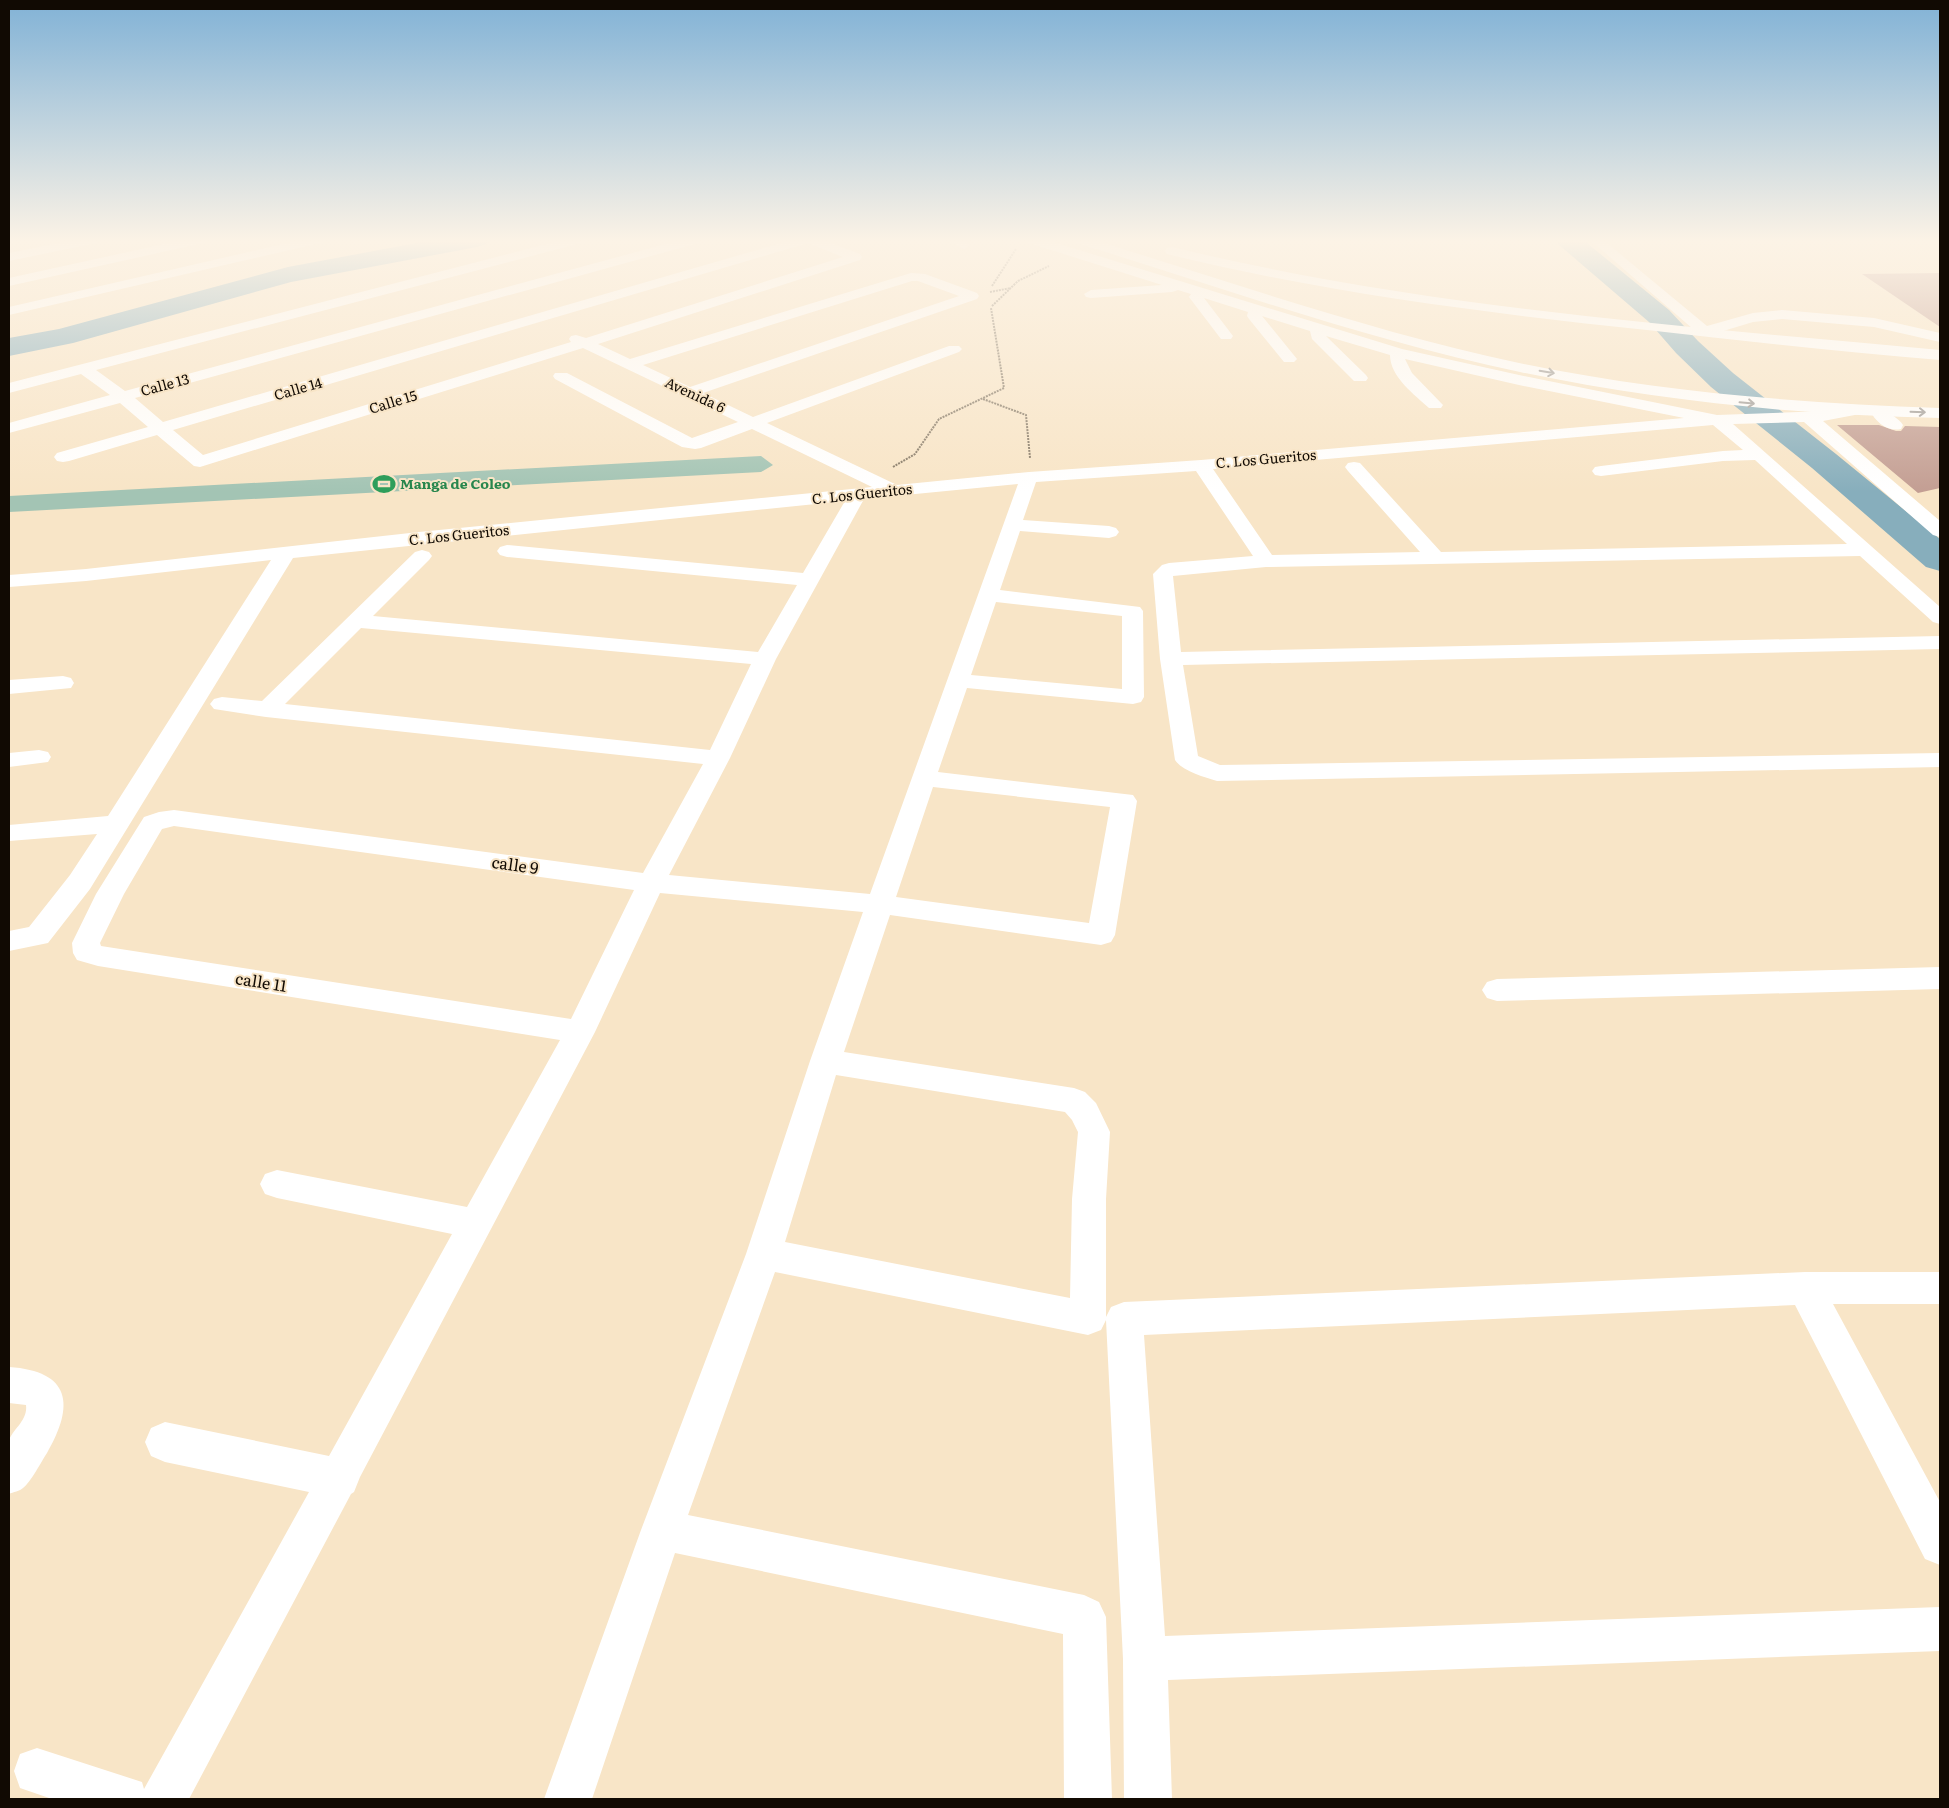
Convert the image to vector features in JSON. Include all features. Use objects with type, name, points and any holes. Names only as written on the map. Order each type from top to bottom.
[{"type":"street","points":[[9,388],[255,323]]},
{"type":"street","name":"Calle 13","points":[[9,428],[388,323]]},
{"type":"street","name":"Calle 14","points":[[63,457],[522,323]]},
{"type":"street","name":"Avenida 6","points":[[541,323],[754,424],[865,487]]},
{"type":"street","name":"Calle 15","points":[[162,429],[200,462],[646,323]]},
{"type":"street","points":[[629,364],[762,323]]},
{"type":"street","points":[[689,393],[892,323]]},
{"type":"street","points":[[1216,323],[1226,336]]},
{"type":"street","points":[[1260,323],[1289,359]]},
{"type":"street","points":[[1299,323],[1399,352],[1519,380],[1717,420],[1741,420],[1854,410],[1940,413]]},
{"type":"street","points":[[1347,323],[1518,367],[1662,392],[1794,414],[1827,416],[1854,410]]},
{"type":"street","points":[[1371,323],[1380,333]]},
{"type":"street","points":[[1616,323],[1940,355]]},
{"type":"street","points":[[1695,323],[1705,332]]},
{"type":"street","points":[[1705,332],[1730,323]]},
{"type":"street","points":[[1883,323],[1940,338]]},
{"type":"street","points":[[1317,329],[1317,336],[1360,378]]},
{"type":"street","points":[[561,376],[688,443],[695,444],[754,424],[954,349]]},
{"type":"street","points":[[1399,352],[1397,364],[1407,377],[1435,405]]},
{"type":"street","points":[[84,368],[162,429]]},
{"type":"street","points":[[1662,392],[1690,400],[1717,420],[1759,455],[1940,618]]},
{"type":"street","points":[[1878,411],[1882,418],[1895,425]]},
{"type":"street","points":[[1794,414],[1940,531]]},
{"type":"street","name":"C. Los Gueritos","points":[[9,580],[86,575],[865,487],[894,490],[1717,420]]},
{"type":"street","points":[[1602,471],[1723,456],[1759,455]]},
{"type":"street","points":[[1201,465],[1266,561]]},
{"type":"street","points":[[1354,467],[1437,559]]},
{"type":"street","points":[[568,1799],[662,1530],[764,1254],[825,1061],[1029,478]]},
{"type":"street","points":[[164,1799],[340,1478],[580,1032],[651,883],[718,758],[765,658],[808,580],[865,487]]},
{"type":"street","points":[[1012,525],[1109,532]]},
{"type":"street","points":[[1864,550],[1266,561],[1169,569],[1163,574],[1171,659],[1188,760],[1217,773],[1940,760]]},
{"type":"street","points":[[507,551],[808,580]]},
{"type":"street","points":[[9,941],[38,936],[46,929],[80,882],[286,553]]},
{"type":"street","points":[[266,710],[422,556]]},
{"type":"street","points":[[958,680],[1133,697],[1133,611],[988,594]]},
{"type":"street","points":[[356,621],[765,658]]},
{"type":"street","points":[[1171,659],[1940,642]]},
{"type":"street","points":[[9,687],[63,683]]},
{"type":"street","points":[[222,704],[718,758]]},
{"type":"street","points":[[9,760],[38,757]]},
{"type":"street","name":"calle 9","points":[[153,823],[174,818],[651,883],[880,904],[1101,935],[1124,801],[924,778]]},
{"type":"street","name":"calle 11","points":[[153,823],[110,894],[86,943],[87,953],[580,1032]]},
{"type":"street","points":[[9,833],[116,824]]},
{"type":"street","points":[[1497,990],[1940,978]]},
{"type":"street","points":[[764,1254],[1088,1318],[1088,1199],[1094,1132],[1085,1112],[1074,1101],[825,1061]]},
{"type":"street","points":[[277,1184],[476,1224]]},
{"type":"street","points":[[1805,1288],[1940,1544]]},
{"type":"street","points":[[1148,1799],[1145,1659],[1124,1319],[1805,1288],[1940,1288]]},
{"type":"street","points":[[9,1385],[38,1390],[44,1397],[47,1405],[45,1417],[38,1430],[9,1474]]},
{"type":"street","points":[[165,1442],[340,1478]]},
{"type":"street","points":[[662,1530],[1084,1617],[1088,1799]]},
{"type":"street","points":[[1145,1659],[1940,1629]]},
{"type":"street","points":[[37,1772],[125,1799]]},
{"type":"path","points":[[865,487],[914,454],[940,419],[1004,388],[993,323]]},
{"type":"path","points":[[982,399],[1026,415],[1030,445],[1029,478]]},
{"type":"green space","name":"Manga de Coleo","points":[[761,456],[773,465],[761,472],[9,512],[9,496]]},
{"type":"building","points":[[1837,425],[1879,425],[1896,431],[1901,431],[1905,426],[1940,427],[1940,488],[1918,493]]},
{"type":"waterway","points":[[9,347],[62,337],[112,323]]},
{"type":"waterway","points":[[1666,323],[1687,347],[1722,380],[1824,461],[1940,559]]},
{"type":"place","name":"Manga de Coleo","points":[[384,484]]}]
